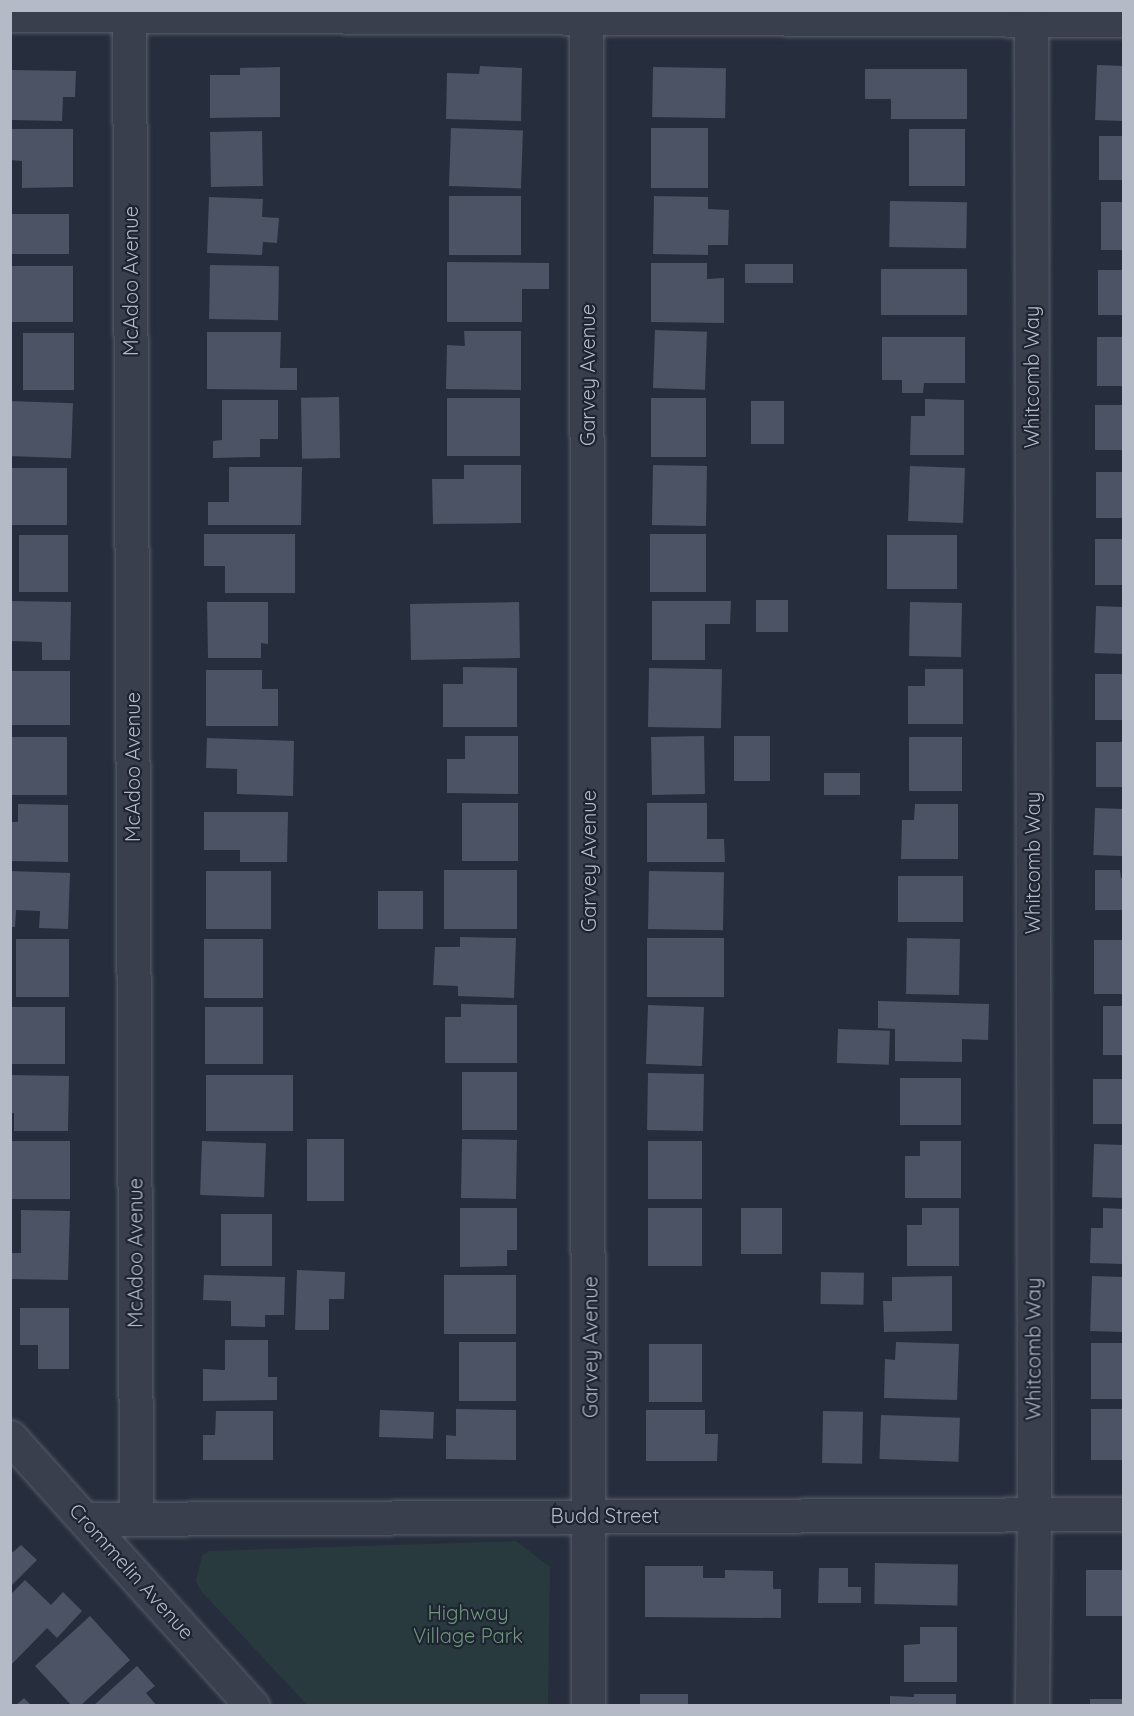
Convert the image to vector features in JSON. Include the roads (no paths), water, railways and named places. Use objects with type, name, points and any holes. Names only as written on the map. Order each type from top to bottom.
[{"type":"street","points":[[10,15],[1124,20]]},
{"type":"street","name":"McAdoo Avenue","points":[[129,16],[136,1518]]},
{"type":"street","name":"Garvey Avenue","points":[[586,17],[590,1515],[588,1706]]},
{"type":"street","name":"Whitcomb Way","points":[[1031,20],[1034,1513],[1032,1706]]},
{"type":"street","name":"Crommelin Avenue","points":[[10,1437],[252,1706]]},
{"type":"street","name":"Budd Street","points":[[86,1519],[1124,1514]]},
{"type":"park label","name":"Highway Village Park","points":[[468,1624]]}]
